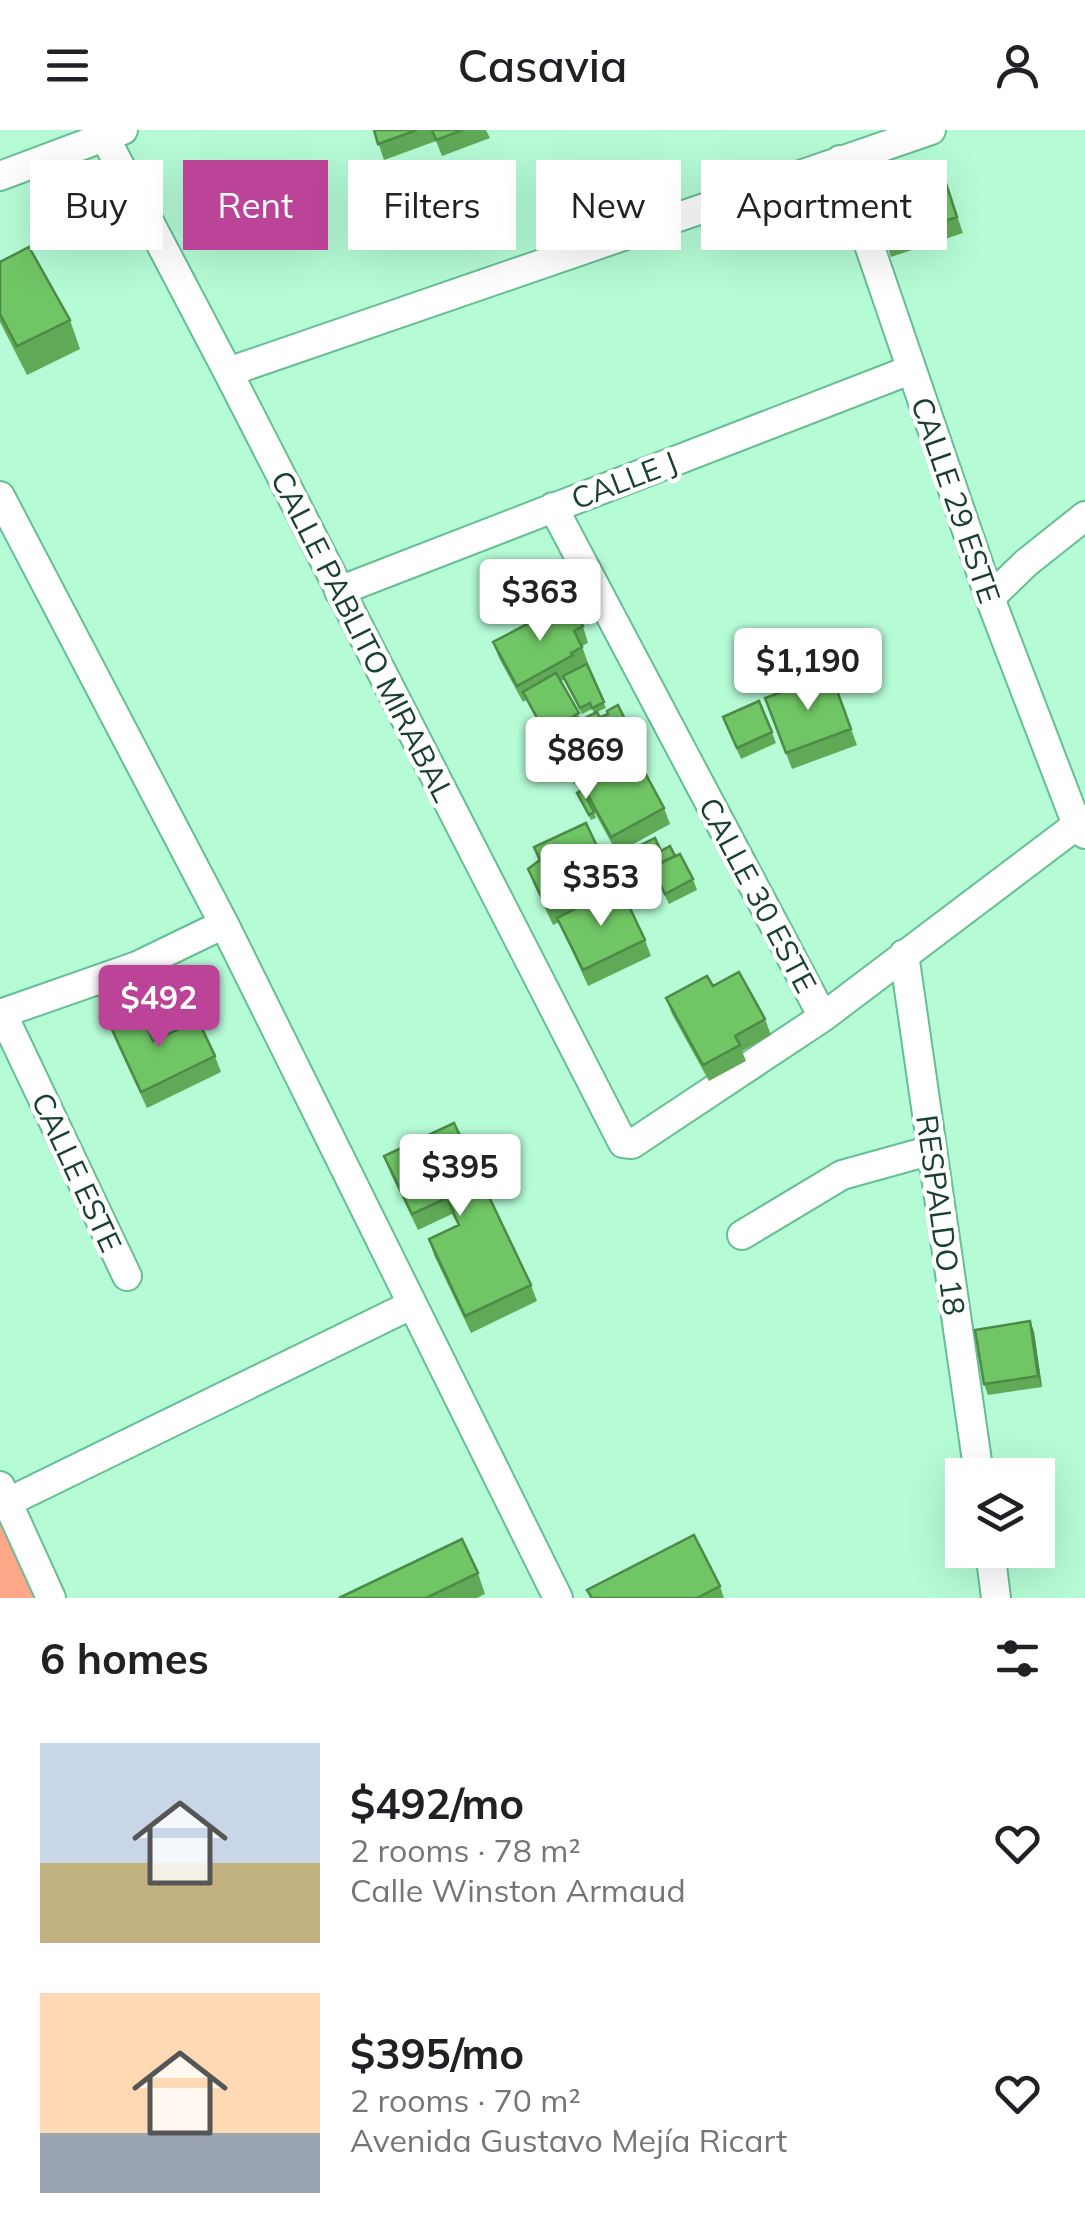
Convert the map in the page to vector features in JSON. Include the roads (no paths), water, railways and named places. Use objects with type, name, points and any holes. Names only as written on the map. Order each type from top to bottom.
[{"type":"street","points":[[840,160],[931,130]]},
{"type":"street","points":[[1,175],[109,132]]},
{"type":"street","name":"CALLE PABLITO MIRABAL","points":[[109,132],[339,592],[623,1143],[632,1144],[823,1018]]},
{"type":"street","points":[[228,372],[701,208]]},
{"type":"street","name":"CALLE 29 ESTE","points":[[870,250],[990,598],[1082,826]]},
{"type":"street","name":"CALLE J","points":[[339,592],[910,370]]},
{"type":"street","points":[[0,496],[224,924],[558,1598]]},
{"type":"street","name":"CALLE 30 ESTE","points":[[553,508],[823,1018]]},
{"type":"street","points":[[990,598],[1085,516]]},
{"type":"street","points":[[823,1018],[904,954],[1082,826]]},
{"type":"street","points":[[1,1013],[137,966],[224,924]]},
{"type":"street","name":"RESPALDO 18","points":[[904,954],[977,1458]]},
{"type":"street","name":"CALLE ESTE","points":[[1,1013],[127,1276]]},
{"type":"street","points":[[742,1235],[842,1176],[932,1150]]},
{"type":"street","points":[[52,1598],[3,1498],[412,1306]]},
{"type":"street","points":[[992,1568],[996,1598]]}]
